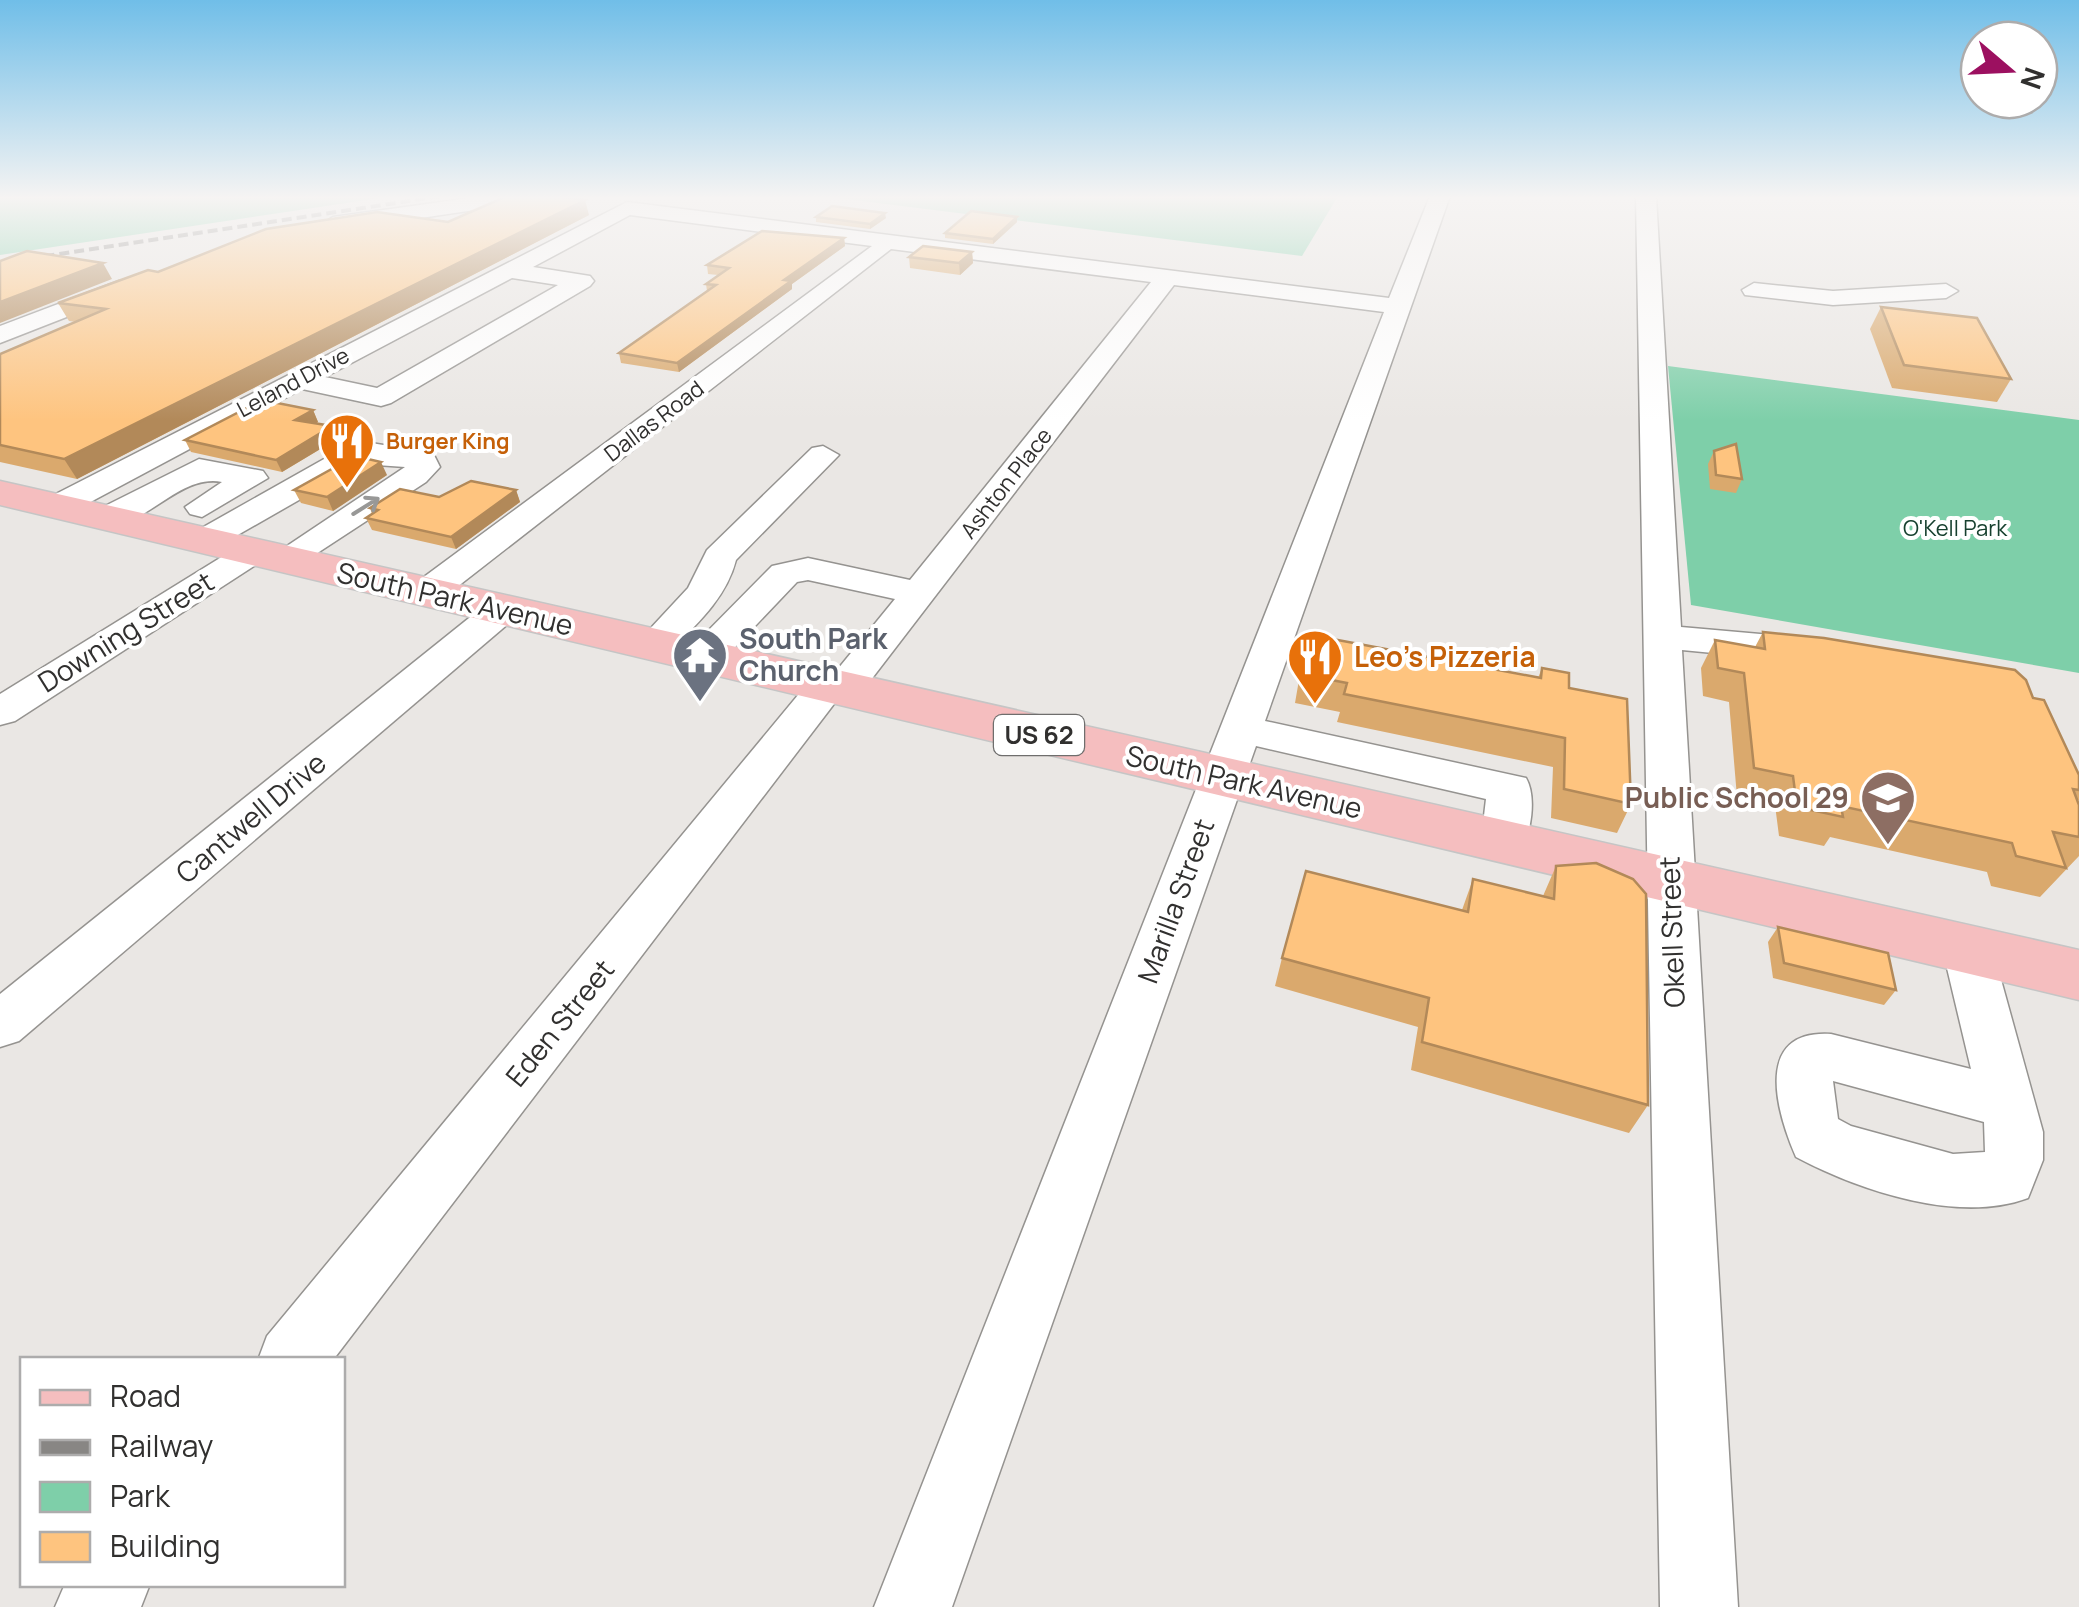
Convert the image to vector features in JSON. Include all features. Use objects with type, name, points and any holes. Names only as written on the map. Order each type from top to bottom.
[{"type":"main road","name":"South Park Avenue","points":[[0,494],[2079,975]]},
{"type":"street","name":"Leland Drive","points":[[56,506],[506,271]]},
{"type":"street","points":[[297,380],[380,397],[582,281],[537,271]]},
{"type":"street","name":"Dallas Road","points":[[426,593],[854,271]]},
{"type":"street","points":[[1114,271],[1400,308]]},
{"type":"street","name":"Marilla Street","points":[[914,1607],[1413,271]]},
{"type":"street","name":"Okell Street","points":[[1648,271],[1700,1607]]},
{"type":"street","name":"Ashton Place","points":[[835,688],[920,593],[1168,278]]},
{"type":"street","points":[[0,335],[135,282]]},
{"type":"street","points":[[1754,290],[1833,298],[1946,291]]},
{"type":"street","name":"Downing Street","points":[[0,712],[415,475],[424,466],[422,460],[371,452],[350,457],[182,536]]},
{"type":"street","points":[[654,646],[700,598],[716,571],[719,557],[822,455]]},
{"type":"street","points":[[106,518],[199,468],[252,478],[182,536]]},
{"type":"street","points":[[704,657],[784,574],[808,569],[920,593]]},
{"type":"street","name":"Cantwell Drive","points":[[0,1025],[502,610]]},
{"type":"street","points":[[1660,636],[1846,656]]},
{"type":"street","name":"Eden Street","points":[[294,1357],[835,688]]},
{"type":"street","points":[[1241,729],[1510,790],[1504,840]]},
{"type":"street","points":[[1370,810],[1382,760]]},
{"type":"street","points":[[1968,947],[2008,1103]]},
{"type":"street","points":[[94,1607],[110,1587]]},
{"type":"green space","name":"O'Kell Park","points":[[1668,366],[2079,420],[2079,673],[1691,605]]},
{"type":"building","points":[[0,271],[82,271],[0,302]]},
{"type":"building","points":[[145,271],[442,271],[64,459],[0,445],[0,354],[106,309],[58,303]]},
{"type":"building","points":[[725,271],[797,271],[784,280],[791,281],[677,363],[619,353],[716,285],[706,284]]},
{"type":"building","points":[[1881,307],[1977,318],[2011,379],[1904,365]]},
{"type":"building","points":[[262,400],[313,410],[295,420],[332,426],[276,460],[185,440]]},
{"type":"building","points":[[1736,444],[1742,479],[1716,475],[1714,451]]},
{"type":"building","points":[[355,456],[381,462],[327,497],[294,490]]},
{"type":"building","points":[[471,481],[516,490],[451,537],[366,518],[378,510],[370,508],[400,489],[439,497]]},
{"type":"building","points":[[1763,632],[1824,638],[2015,670],[2026,680],[2033,698],[2044,700],[2079,775],[2079,790],[2073,789],[2079,805],[2079,837],[2053,832],[2066,868],[2016,856],[2012,843],[1841,806],[1843,817],[1797,807],[1793,776],[1754,768],[1744,673],[1718,668],[1715,640],[1765,649]]},
{"type":"building","points":[[1311,635],[1541,678],[1542,668],[1569,673],[1569,688],[1627,699],[1631,804],[1564,789],[1565,738],[1344,694],[1347,683],[1300,674]]},
{"type":"building","points":[[1596,863],[1633,879],[1646,894],[1648,1105],[1422,1042],[1429,998],[1282,958],[1306,871],[1468,912],[1473,879],[1554,899],[1556,866]]},
{"type":"building","points":[[1778,927],[1888,953],[1896,990],[1784,963]]},
{"type":"place","name":"Burger King","points":[[347,490]]},
{"type":"place","name":"South Park Church","points":[[700,704]]},
{"type":"place","name":"Leo's Pizzeria","points":[[1315,706]]},
{"type":"place","name":"Public School 29","points":[[1888,847]]}]
